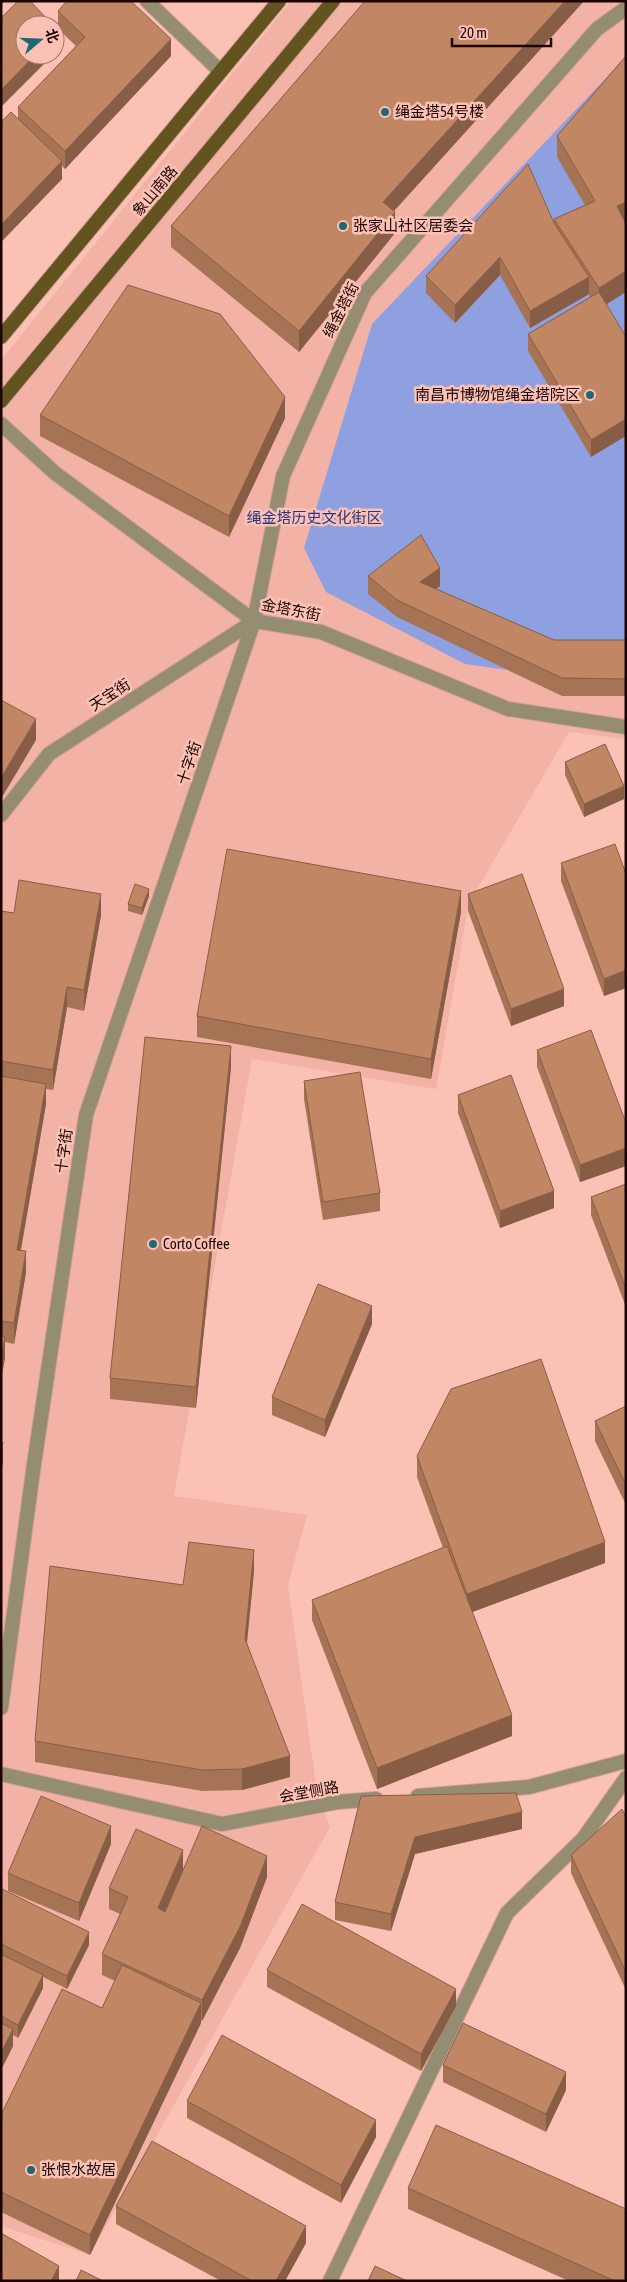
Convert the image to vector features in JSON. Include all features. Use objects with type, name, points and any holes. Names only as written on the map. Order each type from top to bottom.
[{"type":"main road","name":"象山南路","points":[[1,337],[279,1]]},
{"type":"main road","name":"象山南路","points":[[1,401],[333,1]]},
{"type":"street","points":[[147,1],[220,72]]},
{"type":"street","name":"绳金塔街","points":[[254,621],[283,476],[364,293],[597,29],[626,8]]},
{"type":"street","name":"金塔东街","points":[[1,424],[55,473],[254,621],[321,632],[508,709],[626,727]]},
{"type":"street","name":"天宝街","points":[[1,815],[49,754],[254,621]]},
{"type":"street","name":"十字街","points":[[1,1708],[34,1464],[86,1115],[254,621]]},
{"type":"street","points":[[405,1797],[529,1787],[626,1761]]},
{"type":"street","name":"会堂侧路","points":[[1,1774],[222,1824],[338,1802],[386,1798]]},
{"type":"street","points":[[330,2281],[507,1913],[583,1838],[626,1778]]},
{"type":"shaded area","name":"绳金塔历史文化街区","points":[[291,1],[626,1],[626,739],[569,732],[469,903],[436,1089],[252,1059],[174,1496],[307,1515],[288,1585],[317,1792],[330,1827],[90,2255],[1,2226],[1,360]]},
{"type":"green space","points":[[626,57],[626,685],[618,685],[465,664],[326,592],[304,548],[372,324]]},
{"type":"building","points":[[18,1],[30,1],[43,15],[15,15],[15,65],[25,65],[1,90],[1,18]]},
{"type":"building","points":[[67,1],[131,1],[171,39],[65,151],[18,107],[58,65],[65,65],[65,58],[85,37],[65,18],[65,15],[58,11]]},
{"type":"building","name":"绳金塔54号楼","points":[[365,1],[565,1],[383,202],[395,212],[299,331],[171,226]]},
{"type":"building","points":[[626,56],[626,202],[617,206],[626,224],[626,271],[599,288],[554,219],[595,201],[557,136]]},
{"type":"building","points":[[11,112],[62,161],[2,224],[1,122]]},
{"type":"building","points":[[528,164],[554,223],[589,277],[530,311],[500,257],[455,305],[426,276]]},
{"type":"building","points":[[128,285],[220,314],[285,397],[229,516],[40,415]]},
{"type":"building","name":"南昌市博物馆绳金塔院区","points":[[599,292],[626,337],[626,419],[591,440],[528,334]]},
{"type":"building","points":[[421,535],[440,568],[420,582],[554,640],[626,640],[626,679],[562,678],[397,600],[368,576]]},
{"type":"building","points":[[1,700],[36,719],[1,778]]},
{"type":"building","points":[[605,744],[624,786],[584,804],[565,762]]},
{"type":"building","points":[[615,844],[626,874],[626,970],[604,979],[561,863]]},
{"type":"building","points":[[227,849],[461,891],[431,1059],[197,1016]]},
{"type":"building","points":[[522,874],[564,989],[511,1009],[468,894]]},
{"type":"building","points":[[19,880],[101,894],[84,990],[67,987],[53,1070],[1,1061],[1,911],[14,913]]},
{"type":"building","points":[[135,884],[149,889],[142,908],[128,904]]},
{"type":"building","points":[[591,1030],[626,1123],[626,1148],[580,1165],[537,1050]]},
{"type":"building","points":[[145,1037],[231,1046],[196,1387],[110,1378]]},
{"type":"building","points":[[360,1072],[380,1193],[323,1202],[304,1081]]},
{"type":"building","points":[[511,1075],[554,1191],[500,1211],[458,1095]]},
{"type":"building","points":[[1,1076],[46,1084],[17,1250],[26,1251],[14,1323],[1,1321]]},
{"type":"building","points":[[626,1184],[626,1289],[591,1197]]},
{"type":"building","points":[[318,1284],[372,1306],[325,1420],[272,1397]]},
{"type":"building","points":[[1,1336],[5,1337],[1,1358]]},
{"type":"building","points":[[541,1359],[605,1542],[467,1594],[417,1456],[451,1389]]},
{"type":"building","points":[[626,1406],[626,1485],[595,1421]]},
{"type":"building","points":[[189,1542],[254,1550],[245,1639],[290,1756],[242,1769],[202,1770],[35,1741],[50,1566],[183,1585]]},
{"type":"building","points":[[447,1546],[512,1715],[377,1768],[312,1600]]},
{"type":"building","points":[[516,1793],[522,1812],[415,1837],[391,1914],[335,1902],[361,1796]]},
{"type":"building","points":[[41,1796],[111,1826],[79,1903],[8,1873]]},
{"type":"building","points":[[622,1809],[626,1818],[626,1972],[571,1855]]},
{"type":"building","points":[[202,1826],[267,1856],[240,1927],[202,2000],[102,1954],[128,1897],[109,1888],[136,1829],[183,1850],[158,1908],[165,1912]]},
{"type":"building","points":[[2,1889],[89,1932],[67,1976],[1,1944]]},
{"type":"building","points":[[302,1904],[456,1989],[421,2054],[267,1970]]},
{"type":"building","points":[[1,1954],[43,1975],[18,2025],[1,2016]]},
{"type":"building","points":[[122,1965],[201,2003],[90,2235],[1,2192],[1,2115],[62,1989],[102,2008]]},
{"type":"building","points":[[1,2023],[13,2029],[1,2053]]},
{"type":"building","points":[[463,2023],[566,2072],[546,2114],[443,2065]]},
{"type":"building","points":[[222,2035],[376,2120],[341,2185],[187,2101]]},
{"type":"building","points":[[436,2125],[626,2209],[626,2281],[615,2281],[408,2188]]},
{"type":"building","points":[[152,2141],[306,2226],[276,2281],[252,2281],[116,2206]]},
{"type":"building","points":[[1,2233],[59,2266],[51,2281],[1,2281]]},
{"type":"building","points":[[375,2266],[407,2281],[368,2281]]},
{"type":"building","points":[[81,2270],[103,2281],[76,2281]]},
{"type":"place","name":"绳金塔54号楼","points":[[385,112]]},
{"type":"place","name":"张家山社区居委会","points":[[343,226]]},
{"type":"place","name":"南昌市博物馆绳金塔院区","points":[[590,395]]},
{"type":"place","name":"Corto Coffee","points":[[153,1244]]},
{"type":"place","name":"张恨水故居","points":[[31,2170]]}]
